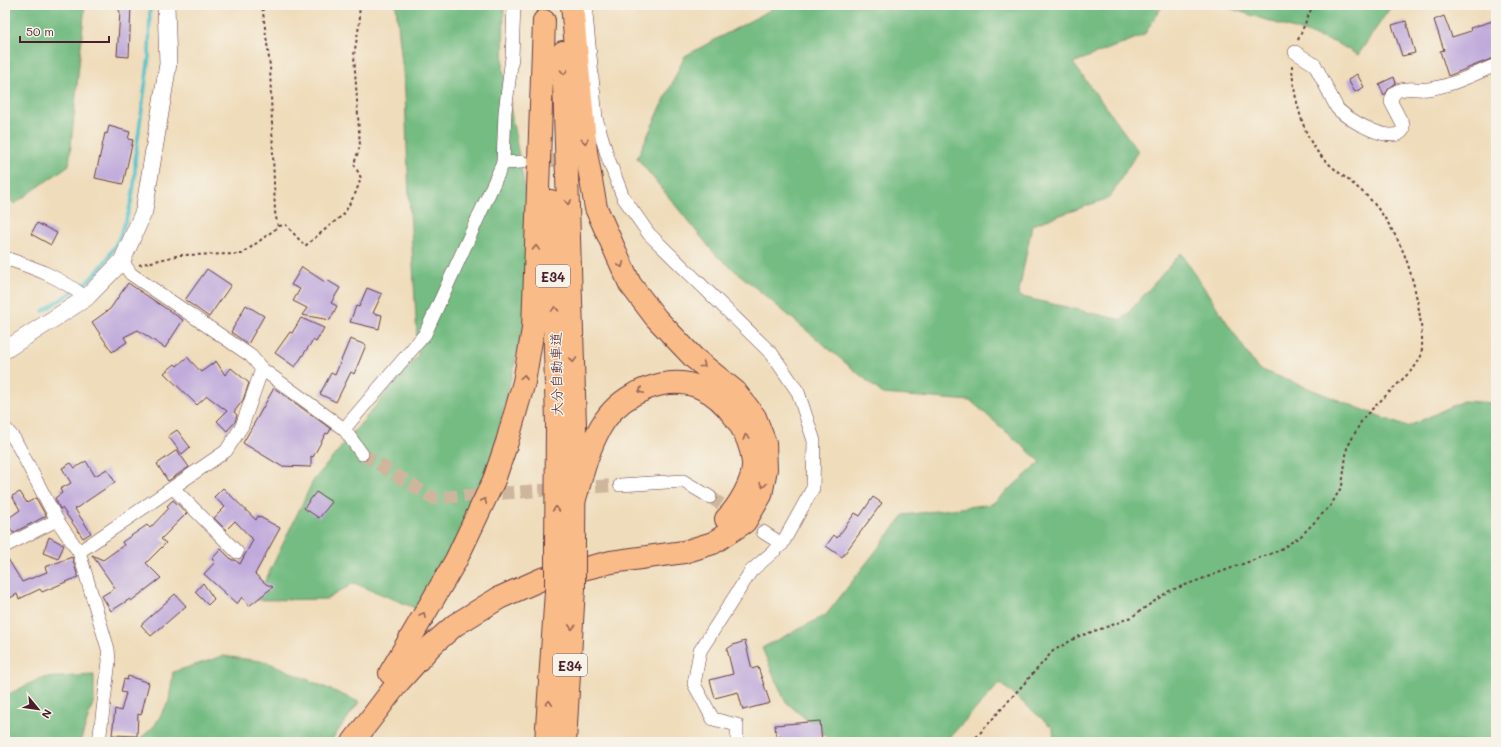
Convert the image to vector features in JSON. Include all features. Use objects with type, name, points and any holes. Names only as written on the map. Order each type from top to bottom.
[{"type":"highway","name":"大分自動車道","points":[[561,5],[575,424],[573,505],[565,545]]},
{"type":"highway","points":[[353,742],[397,684],[432,646],[455,625],[499,598],[542,579],[611,562],[684,552],[712,543],[745,522],[762,495],[766,469],[765,443],[755,417],[735,391],[694,358],[656,318],[630,284],[596,208],[586,152],[572,5]]},
{"type":"highway","name":"大分自動車道","points":[[543,13],[555,325],[557,424],[565,545],[565,742]]},
{"type":"highway","points":[[390,674],[456,560],[494,480],[507,442],[524,382],[533,329],[543,13]]},
{"type":"highway","points":[[336,742],[390,674],[417,645],[444,622],[494,589],[522,575],[541,570],[639,549],[668,545],[703,534],[722,523],[737,508],[747,487],[753,463],[744,431],[736,417],[719,400],[699,387],[676,383],[650,387],[634,394],[620,404],[605,420],[592,442],[573,505]]},
{"type":"highway","name":"大分自動車道","points":[[546,742],[565,589]]},
{"type":"street","points":[[5,350],[80,292],[125,265],[144,211],[168,64],[166,5]]},
{"type":"street","points":[[344,429],[425,334],[502,163],[505,112],[512,57],[514,5]]},
{"type":"street","points":[[588,5],[586,14],[596,118],[602,158],[623,197],[649,234],[772,354],[798,392],[814,441],[813,488],[782,544],[751,571],[700,651],[694,684],[713,719],[737,725],[736,742]]},
{"type":"street","points":[[1295,52],[1315,65],[1337,108],[1342,114],[1358,123],[1391,135],[1398,134],[1403,130],[1403,124],[1391,102],[1394,94],[1398,90],[1408,88],[1427,89],[1442,86],[1496,65]]},
{"type":"street","points":[[502,163],[522,162]]},
{"type":"street","points":[[5,258],[49,273],[80,292]]},
{"type":"street","points":[[125,265],[130,274],[251,356],[262,369],[344,429],[362,454]]},
{"type":"street","points":[[79,552],[226,451],[242,426],[262,369]]},
{"type":"street","points":[[5,428],[15,440],[58,520],[79,552],[108,649],[109,661],[99,742]]},
{"type":"street","points":[[620,485],[683,481],[710,497]]},
{"type":"street","points":[[173,488],[237,552]]},
{"type":"street","points":[[5,546],[58,520]]},
{"type":"street","points":[[763,532],[782,544]]},
{"type":"path","points":[[262,5],[270,66],[275,212],[278,227]]},
{"type":"path","points":[[125,265],[180,255],[242,254],[278,227],[286,225],[305,246],[344,214],[356,192],[361,178],[354,164],[360,146],[354,55],[360,20],[359,5]]},
{"type":"path","points":[[972,742],[1053,651],[1077,637],[1134,616],[1169,591],[1278,551],[1301,536],[1331,505],[1342,486],[1347,448],[1363,418],[1414,369],[1418,362],[1421,355],[1419,309],[1412,279],[1402,250],[1387,222],[1375,204],[1319,153],[1311,143],[1306,133],[1292,73],[1292,59],[1313,5]]},
{"type":"green space","points":[[5,5],[85,5],[69,165],[14,204],[5,195]]},
{"type":"green space","points":[[396,5],[504,5],[503,69],[531,222],[526,316],[489,472],[420,610],[354,583],[327,599],[256,600],[313,481],[418,355],[405,92]]},
{"type":"green space","points":[[782,5],[1163,5],[1144,35],[1073,63],[1138,151],[1109,198],[1032,225],[1018,296],[1122,320],[1181,253],[1257,368],[1407,427],[1463,401],[1496,403],[1496,742],[1054,742],[1053,728],[1000,683],[945,742],[832,742],[785,701],[762,648],[826,615],[904,515],[992,504],[1041,462],[971,401],[883,394],[715,254],[637,158],[685,56]]},
{"type":"green space","points":[[1220,5],[1392,5],[1358,55],[1337,43]]},
{"type":"green space","points":[[223,656],[267,662],[359,702],[330,742],[137,742],[155,725],[169,701],[173,672]]},
{"type":"green space","points":[[94,675],[94,700],[80,742],[5,742],[5,696],[41,678]]},
{"type":"building","points":[[116,5],[131,5],[129,57],[117,56],[120,12]]},
{"type":"building","points":[[1444,16],[1452,37],[1471,31],[1470,28],[1496,20],[1496,57],[1448,76],[1440,51],[1444,50],[1434,20]]},
{"type":"building","points":[[1406,21],[1415,53],[1402,56],[1392,25]]},
{"type":"building","points":[[1357,74],[1364,87],[1355,92],[1348,80]]},
{"type":"building","points":[[1394,77],[1396,83],[1389,88],[1384,96],[1379,84]]},
{"type":"building","points":[[109,126],[130,132],[128,139],[133,140],[123,184],[95,178],[105,133],[107,134]]},
{"type":"building","points":[[37,223],[57,233],[51,245],[31,234]]},
{"type":"building","points":[[302,267],[325,282],[327,280],[340,288],[331,303],[337,306],[330,320],[302,315],[307,308],[293,301],[300,289],[291,285]]},
{"type":"building","points":[[207,269],[231,285],[209,317],[185,300]]},
{"type":"building","points":[[128,283],[183,320],[165,348],[138,330],[124,337],[127,342],[112,352],[92,322],[110,309]]},
{"type":"building","points":[[367,288],[382,294],[373,313],[382,315],[379,329],[350,322],[356,306],[359,307]]},
{"type":"building","points":[[246,305],[264,316],[248,344],[231,332]]},
{"type":"building","points":[[301,318],[324,328],[316,342],[313,340],[295,367],[275,353],[290,332],[292,333]]},
{"type":"building","points":[[350,339],[366,345],[354,374],[351,372],[336,402],[320,394],[331,373],[335,375]]},
{"type":"building","points":[[187,357],[201,372],[216,361],[225,375],[231,368],[249,383],[243,400],[234,412],[237,415],[235,422],[227,431],[217,421],[227,411],[207,396],[197,405],[164,373],[175,364],[177,366]]},
{"type":"building","points":[[274,388],[331,429],[328,434],[326,433],[313,457],[311,456],[311,467],[281,466],[243,443]]},
{"type":"building","points":[[177,430],[190,447],[182,454],[168,436]]},
{"type":"building","points":[[177,450],[189,467],[168,481],[157,464]]},
{"type":"building","points":[[86,461],[95,476],[107,469],[115,482],[75,509],[91,533],[83,538],[62,508],[60,509],[55,498],[62,493],[60,489],[71,483],[62,468],[71,463],[75,468]]},
{"type":"building","points":[[223,488],[256,520],[258,516],[280,528],[255,574],[266,584],[273,587],[249,606],[242,597],[237,604],[204,574],[215,562],[212,559],[221,549],[232,560],[235,560],[240,564],[253,540],[235,521],[226,530],[214,518],[225,507],[214,497]]},
{"type":"building","points":[[20,492],[27,503],[36,498],[46,516],[13,533],[6,520],[20,510],[12,496]]},
{"type":"building","points":[[316,492],[332,502],[319,518],[304,508]]},
{"type":"building","points":[[873,497],[882,503],[842,557],[826,546],[834,535],[837,538],[855,513],[860,516]]},
{"type":"building","points":[[173,500],[187,513],[161,539],[166,543],[146,563],[161,578],[131,601],[130,599],[111,611],[102,596],[115,588],[92,555],[103,560],[124,545],[122,542],[147,525],[150,528],[169,508],[167,506]]},
{"type":"building","points":[[49,537],[64,545],[58,559],[43,553]]},
{"type":"building","points":[[5,554],[22,582],[47,572],[45,567],[72,557],[78,577],[42,592],[40,589],[19,599],[17,594],[5,601]]},
{"type":"building","points":[[203,583],[214,599],[208,605],[195,592]]},
{"type":"building","points":[[175,594],[186,606],[151,636],[141,625]]},
{"type":"building","points":[[745,641],[752,669],[758,667],[770,703],[743,710],[738,692],[715,698],[710,680],[733,674],[727,649],[733,645]]},
{"type":"building","points":[[128,676],[149,683],[141,715],[138,714],[137,736],[112,735],[115,709],[121,711],[126,693],[121,692],[124,679],[127,680]]},
{"type":"building","points":[[820,721],[822,742],[780,742],[780,736],[776,736],[775,725]]},
{"type":"waterway","points":[[79,288],[92,277],[114,248],[128,213],[135,177],[135,160],[149,57],[150,5]]},
{"type":"waterway","points":[[43,311],[74,291]]},
{"type":"tunnel","points":[[532,161],[572,160]]},
{"type":"tunnel","points":[[362,454],[433,498],[620,485]]},
{"type":"tunnel","points":[[710,497],[763,532]]}]
